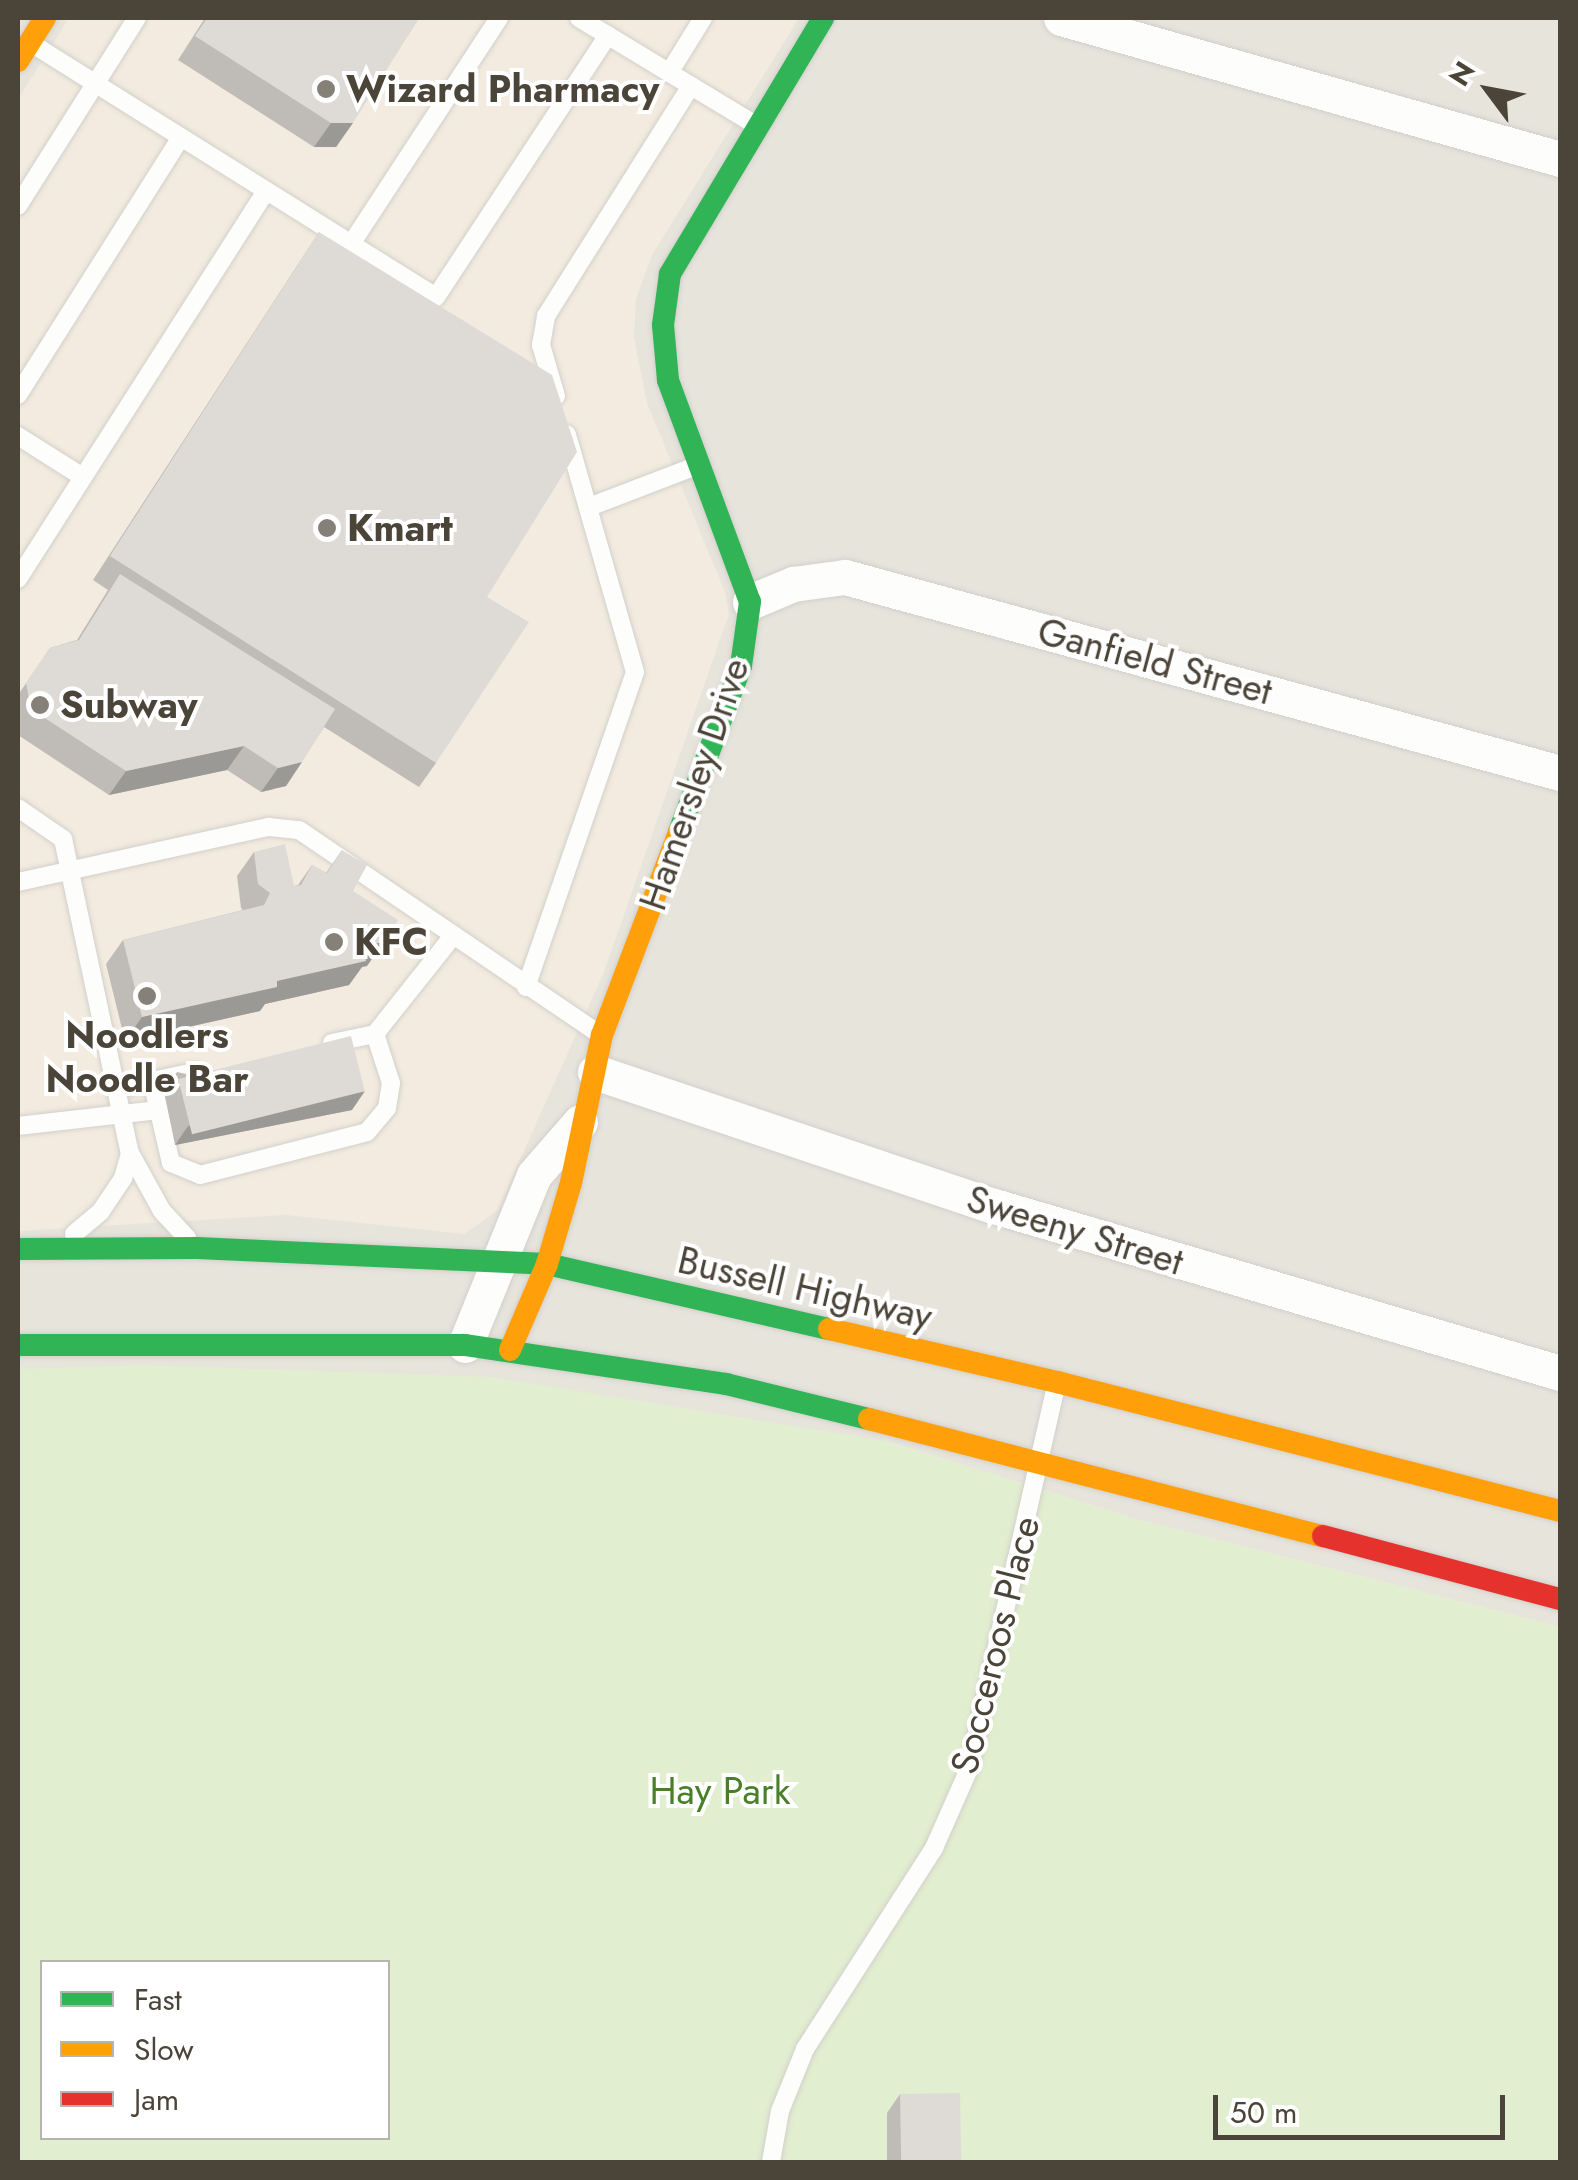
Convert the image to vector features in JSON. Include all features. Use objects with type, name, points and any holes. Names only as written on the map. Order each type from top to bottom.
[{"type":"main road","points":[[24,52],[45,18]]},
{"type":"main road","name":"Hamersley Drive","points":[[510,1350],[547,1264],[571,1183],[602,1036],[741,666],[750,602],[668,380],[663,325],[670,274],[823,18]]},
{"type":"main road","name":"Bussell Highway","points":[[18,1250],[197,1248],[547,1264],[1056,1382],[1560,1511]]},
{"type":"main road","points":[[18,1345],[465,1345],[726,1384],[1040,1461],[1560,1599]]},
{"type":"street","points":[[1061,18],[1560,160]]},
{"type":"street","name":"Ganfield Street","points":[[750,602],[793,584],[845,577],[1560,773]]},
{"type":"street","name":"Sweeny Street","points":[[595,1072],[994,1206],[1560,1373]]},
{"type":"street","name":"Hamersley Drive","points":[[465,1345],[534,1175],[583,1118]]},
{"type":"lane","points":[[18,206],[137,18]]},
{"type":"lane","points":[[351,244],[499,18]]},
{"type":"lane","points":[[578,18],[757,126]]},
{"type":"lane","points":[[670,73],[703,18]]},
{"type":"lane","points":[[24,52],[95,84],[436,297],[608,35]]},
{"type":"lane","points":[[526,987],[635,672],[540,345],[542,329],[691,86]]},
{"type":"lane","points":[[18,395],[181,138]]},
{"type":"lane","points":[[18,579],[266,191]]},
{"type":"lane","points":[[18,436],[81,476]]},
{"type":"lane","points":[[589,507],[699,465]]},
{"type":"lane","points":[[18,808],[63,839],[130,1154],[162,1211],[197,1248]]},
{"type":"lane","points":[[18,882],[269,827],[299,830],[602,1036]]},
{"type":"lane","points":[[320,1046],[375,1034],[453,936]]},
{"type":"lane","points":[[152,1082],[171,1163],[200,1175],[367,1132],[387,1108],[391,1083],[375,1034]]},
{"type":"lane","points":[[115,1090],[208,1070]]},
{"type":"lane","points":[[18,1126],[158,1110]]},
{"type":"lane","points":[[59,1247],[101,1211],[123,1178],[130,1154]]},
{"type":"lane","name":"Socceroos Place","points":[[771,2162],[780,2112],[804,2050],[934,1848],[969,1769],[1056,1382]]},
{"type":"shaded area","points":[[18,18],[1560,18],[1560,1627],[1139,1520],[886,1441],[18,1369]]},
{"type":"shaded area","points":[[69,18],[799,18],[652,255],[636,299],[634,338],[647,403],[725,592],[729,614],[604,972],[497,1211],[464,1234],[286,1215],[18,1231],[18,99]]},
{"type":"green space","name":"Hay Park","points":[[143,1365],[492,1377],[886,1441],[1139,1520],[1560,1627],[1560,2162],[18,2162],[18,1369]]},
{"type":"building","points":[[207,18],[419,18],[353,123],[331,123],[195,36]]},
{"type":"building","name":"Kmart","points":[[319,232],[552,375],[577,452],[487,597],[529,622],[436,763],[110,556]]},
{"type":"building","points":[[120,574],[335,709],[302,762],[278,768],[244,746],[126,771],[31,709],[26,683],[50,648],[79,640]]},
{"type":"building","points":[[285,844],[294,886],[301,885],[312,865],[327,873],[342,850],[367,865],[353,891],[398,920],[384,942],[365,945],[366,961],[277,981],[277,987],[142,1017],[123,940],[264,905],[270,893],[258,884],[254,852]]},
{"type":"building","points":[[351,1036],[365,1091],[192,1134],[178,1079]]},
{"type":"building","points":[[960,2093],[961,2162],[901,2162],[900,2094]]},
{"type":"traffic: fast","points":[[679,832],[741,666],[750,602],[668,380],[663,325],[670,274],[823,18]]},
{"type":"traffic: fast","points":[[18,1249],[197,1248],[547,1264],[829,1329]]},
{"type":"traffic: fast","points":[[18,1345],[465,1345],[726,1384],[869,1419]]},
{"type":"traffic: slow","points":[[18,61],[45,18]]},
{"type":"traffic: slow","points":[[510,1350],[547,1264],[571,1183],[602,1035],[679,832]]},
{"type":"traffic: slow","points":[[829,1329],[1057,1382],[1560,1511]]},
{"type":"traffic: slow","points":[[869,1419],[1323,1536]]},
{"type":"traffic: jam","points":[[1323,1536],[1560,1599]]},
{"type":"place","name":"Wizard Pharmacy","points":[[326,89]]},
{"type":"place","name":"Kmart","points":[[327,528]]},
{"type":"place","name":"Subway","points":[[40,705]]},
{"type":"place","name":"KFC","points":[[334,942]]},
{"type":"place","name":"Noodlers Noodle Bar","points":[[147,996]]}]
